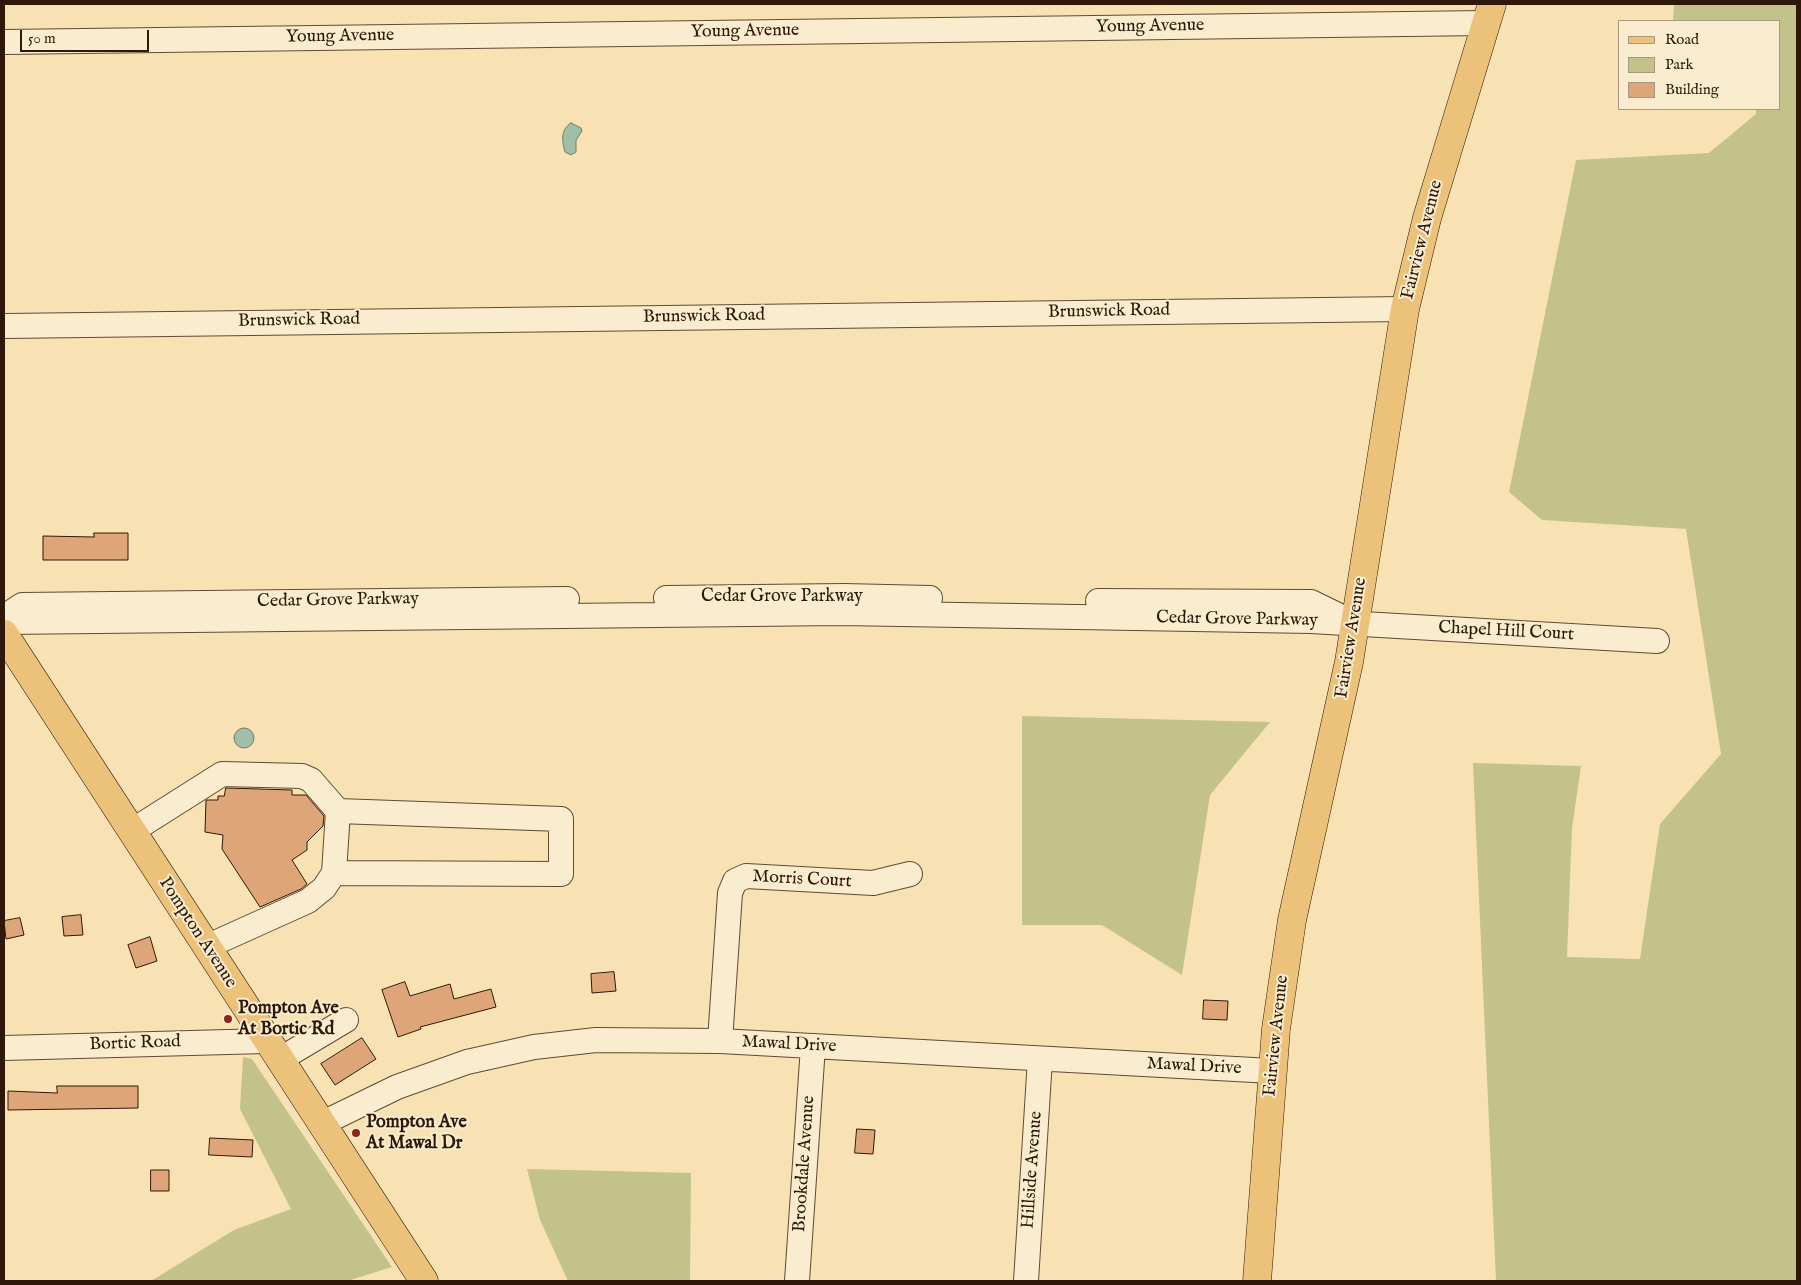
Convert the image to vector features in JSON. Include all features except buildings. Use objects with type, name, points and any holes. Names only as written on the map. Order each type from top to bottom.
[{"type":"main road","name":"Fairview Avenue","points":[[1257,1281],[1272,1071],[1282,977],[1292,920],[1349,662],[1405,309],[1427,218],[1489,13]]},
{"type":"main road","name":"Pompton Avenue","points":[[4,634],[321,1124],[415,1278]]},
{"type":"street","name":"Young Avenue","points":[[4,42],[1489,13]]},
{"type":"street","name":"Brunswick Road","points":[[4,326],[1405,309]]},
{"type":"street","name":"Cedar Grove Parkway","points":[[4,617],[22,605],[224,611]]},
{"type":"street","name":"Cedar Grove Parkway","points":[[4,622],[224,611],[895,605],[1116,609],[1354,623]]},
{"type":"street","name":"Chapel Hill Court","points":[[1354,623],[1657,641]]},
{"type":"street","points":[[132,831],[222,774],[302,776],[311,780],[338,811],[334,872],[324,888],[308,901],[206,947]]},
{"type":"street","points":[[334,872],[561,874],[561,819],[338,811]]},
{"type":"street","name":"Morris Court","points":[[720,1041],[730,892],[735,882],[746,876],[873,883],[910,874]]},
{"type":"street","points":[[272,1050],[346,1020]]},
{"type":"street","name":"Mawal Drive","points":[[321,1124],[397,1086],[467,1062],[503,1053],[596,1040],[628,1038],[720,1041],[1272,1071]]},
{"type":"street","name":"Brookdale Avenue","points":[[797,1281],[813,1046]]},
{"type":"street","name":"Bortic Road","points":[[4,1048],[272,1050]]},
{"type":"street","name":"Hillside Avenue","points":[[1026,1281],[1040,1059]]},
{"type":"green space","points":[[1674,4],[1797,4],[1797,1281],[1496,1281],[1473,763],[1581,766],[1572,828],[1567,957],[1640,959],[1660,824],[1721,754],[1686,529],[1542,520],[1509,492],[1576,160],[1709,153],[1756,114],[1756,110],[1781,110],[1781,20],[1673,20]]},
{"type":"green space","points":[[1022,716],[1270,722],[1210,795],[1182,975],[1102,925],[1022,925]]},
{"type":"green space","points":[[243,1057],[252,1059],[392,1267],[347,1281],[151,1281],[234,1230],[291,1209],[240,1109]]},
{"type":"green space","points":[[527,1169],[691,1173],[690,1281],[568,1281],[540,1220]]},
{"type":"shaded area","points":[[571,123],[581,128],[582,131],[576,140],[576,152],[571,155],[565,152],[563,132]]},
{"type":"shaded area","points":[[240,728],[248,728],[254,734],[254,742],[248,748],[240,748],[234,742],[234,734]]},
{"type":"place","name":"Pompton Ave At Bortic Rd","points":[[228,1019]]},
{"type":"place","name":"Pompton Ave At Mawal Dr","points":[[356,1133]]}]
